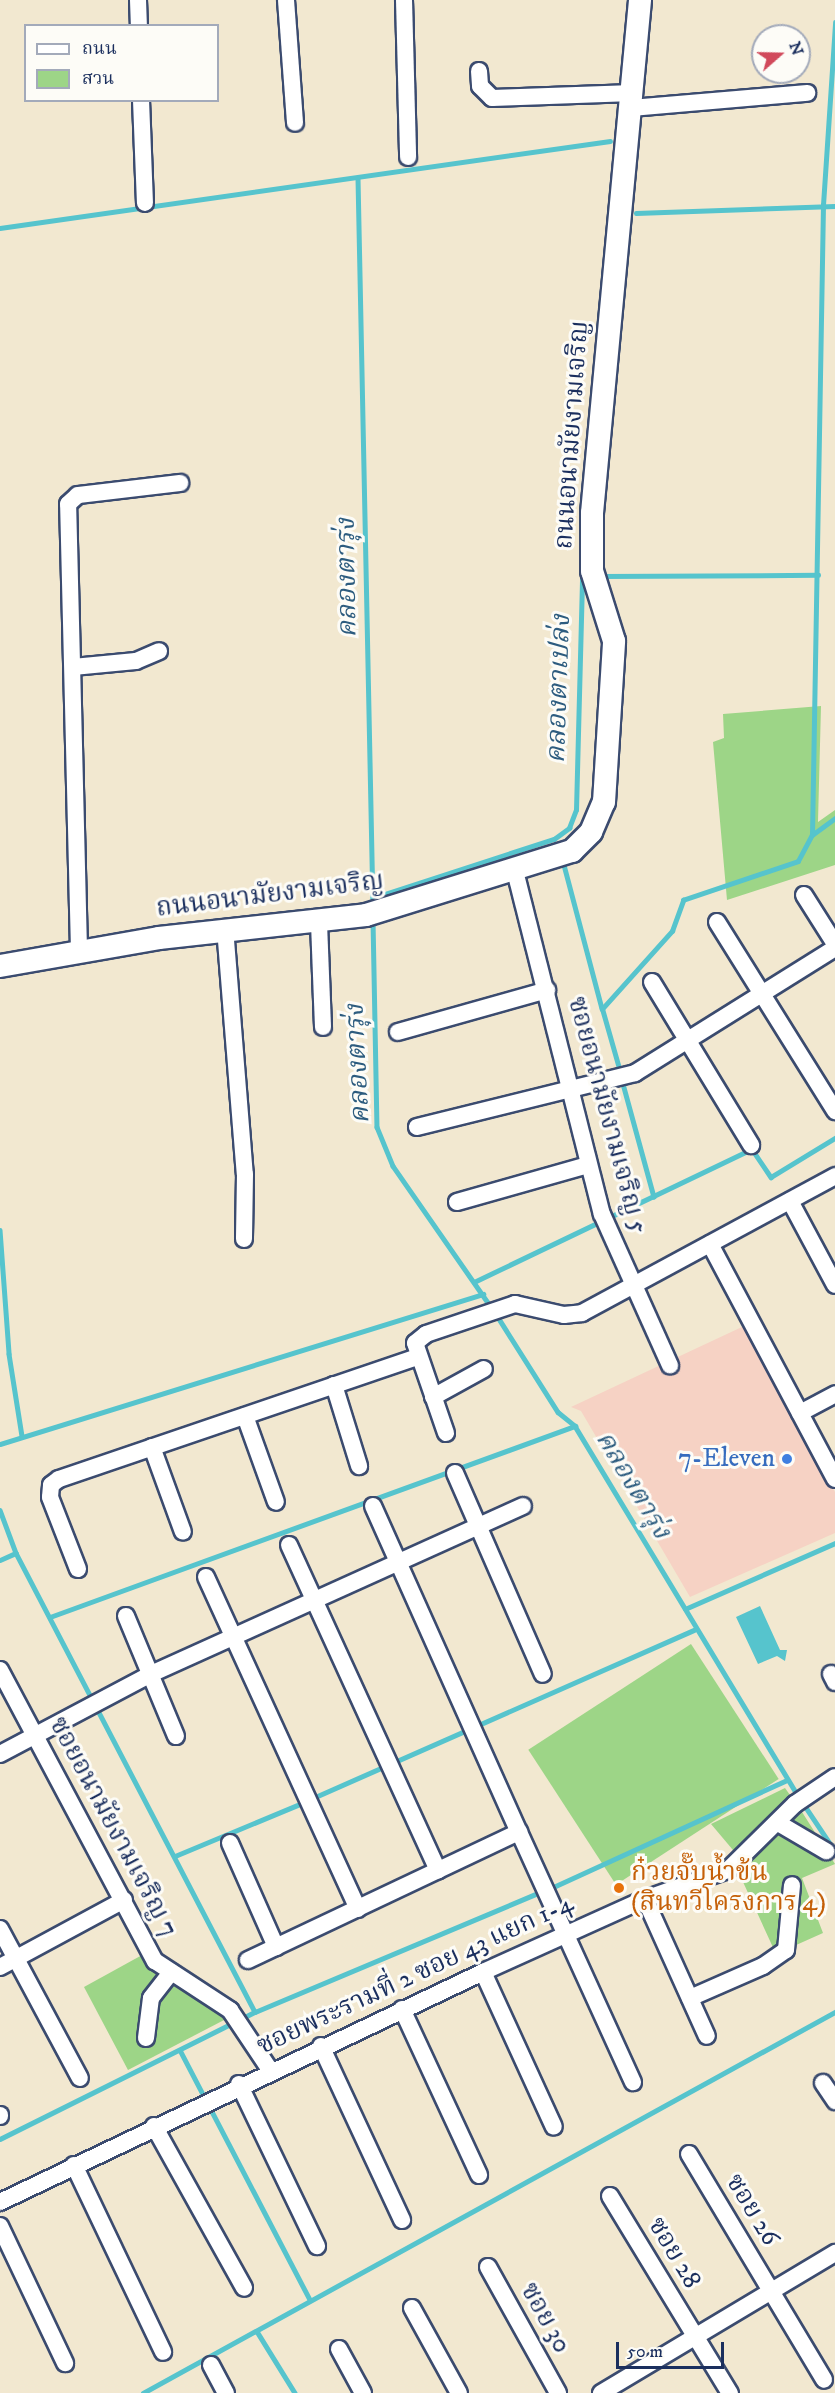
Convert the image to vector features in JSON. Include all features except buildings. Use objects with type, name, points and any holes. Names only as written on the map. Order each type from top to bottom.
[{"type":"street","points":[[138,0],[139,24]]},
{"type":"street","points":[[286,0],[295,123]]},
{"type":"street","points":[[404,0],[408,157]]},
{"type":"street","name":"ถนนอนามัยงามเจริญ","points":[[0,966],[79,950],[225,928],[319,923],[376,912],[515,871],[572,851],[591,832],[604,802],[614,641],[592,571],[606,333],[632,100],[640,0]]},
{"type":"street","points":[[479,71],[480,86],[492,98],[632,100],[807,93]]},
{"type":"street","points":[[141,102],[144,203]]},
{"type":"street","points":[[79,950],[71,498],[180,483]]},
{"type":"street","points":[[73,667],[136,661],[159,651]]},
{"type":"street","name":"ซอยอนามัยงามเจริญ 5","points":[[515,871],[547,990],[569,1092],[602,1214],[631,1286],[670,1365]]},
{"type":"street","points":[[804,895],[835,944]]},
{"type":"street","points":[[717,922],[835,1111]]},
{"type":"street","points":[[319,923],[323,1027]]},
{"type":"street","points":[[225,928],[245,1174],[244,1239]]},
{"type":"street","points":[[417,1126],[569,1092],[635,1073],[688,1043],[835,948]]},
{"type":"street","points":[[652,982],[751,1145]]},
{"type":"street","points":[[398,1032],[547,990]]},
{"type":"street","points":[[457,1202],[588,1165]]},
{"type":"street","points":[[446,1433],[415,1343],[426,1334],[486,1315],[508,1305],[577,1315],[835,1176]]},
{"type":"street","points":[[790,1201],[835,1285]]},
{"type":"street","points":[[710,1244],[835,1479]]},
{"type":"street","points":[[78,1569],[51,1485],[152,1447],[418,1357]]},
{"type":"street","points":[[433,1397],[484,1369]]},
{"type":"street","points":[[334,1385],[359,1466]]},
{"type":"street","points":[[800,1413],[835,1394]]},
{"type":"street","points":[[245,1416],[276,1502]]},
{"type":"street","points":[[152,1447],[183,1532]]},
{"type":"street","points":[[455,1473],[543,1674]]},
{"type":"street","points":[[373,1506],[396,1564],[519,1832],[539,1887],[565,1935],[633,2082]]},
{"type":"street","points":[[0,1754],[105,1696],[151,1674],[523,1506]]},
{"type":"street","points":[[289,1545],[438,1870]]},
{"type":"street","points":[[207,1577],[232,1638],[358,1909]]},
{"type":"street","points":[[126,1616],[176,1736]]},
{"type":"street","name":"ซอยอนามัยงามเจริญ 7","points":[[0,1670],[155,1960],[230,2010],[270,2070]]},
{"type":"street","name":"ซอยพระรามที่ 2 ซอย 43 แยก 1-4","points":[[0,2202],[321,2046],[645,1899],[734,1866],[795,1804],[835,1777]]},
{"type":"street","points":[[778,1823],[826,1851]]},
{"type":"street","points":[[248,1960],[519,1832]]},
{"type":"street","points":[[230,1843],[276,1947]]},
{"type":"street","points":[[690,1998],[764,1966],[786,1950],[792,1885]]},
{"type":"street","points":[[645,1899],[707,2036]]},
{"type":"street","points":[[0,1966],[124,1900]]},
{"type":"street","points":[[0,1929],[80,2078]]},
{"type":"street","points":[[146,2038],[151,1998],[171,1972]]},
{"type":"street","points":[[483,1972],[554,2127]]},
{"type":"street","points":[[402,2009],[479,2175]]},
{"type":"street","points":[[321,2046],[402,2220]]},
{"type":"street","points":[[823,2083],[835,2101]]},
{"type":"street","points":[[239,2084],[317,2246]]},
{"type":"street","points":[[153,2126],[244,2288]]},
{"type":"street","name":"ซอย 26","points":[[689,2154],[824,2380]]},
{"type":"street","points":[[74,2165],[163,2352]]},
{"type":"street","name":"ซอย 28","points":[[610,2196],[730,2393]]},
{"type":"street","points":[[0,2226],[65,2363]]},
{"type":"street","points":[[601,2393],[835,2253]]},
{"type":"street","name":"ซอย 30","points":[[488,2267],[558,2393]]},
{"type":"street","points":[[412,2308],[459,2393]]},
{"type":"street","points":[[339,2349],[363,2393]]},
{"type":"street","points":[[211,2365],[226,2393]]},
{"type":"shaded area","points":[[744,1326],[835,1492],[835,1533],[690,1597],[581,1411],[571,1407]]},
{"type":"green space","points":[[821,706],[818,822],[835,810],[835,865],[727,900],[713,742],[724,738],[723,714]]},
{"type":"green space","points":[[691,1644],[779,1779],[616,1885],[528,1750]]},
{"type":"green space","points":[[785,1788],[790,1795],[738,1856],[711,1824]]},
{"type":"green space","points":[[802,1812],[835,1864],[802,1878],[823,1933],[776,1954],[738,1871]]},
{"type":"green space","points":[[153,1949],[211,1989],[226,2019],[128,2070],[84,1987]]},
{"type":"water","points":[[760,1606],[780,1650],[787,1650],[785,1661],[777,1656],[758,1664],[736,1617]]},
{"type":"waterway","points":[[620,1072],[602,1009],[672,931],[683,900],[798,861],[812,835],[823,205],[835,22]]},
{"type":"waterway","points":[[0,228],[610,141]]},
{"type":"waterway","name":"คลองตารุ่ง","points":[[358,178],[373,906]]},
{"type":"waterway","points":[[636,213],[835,206]]},
{"type":"waterway","name":"คลองตาเปล่ง","points":[[601,576],[818,575]]},
{"type":"waterway","name":"คลองตาเปล่ง","points":[[373,898],[554,839],[569,828],[576,810],[582,576],[587,576]]},
{"type":"waterway","points":[[812,835],[835,818]]},
{"type":"waterway","points":[[563,861],[602,1009]]},
{"type":"waterway","name":"คลองตารุ่ง","points":[[373,920],[377,1127],[393,1166],[491,1307]]},
{"type":"waterway","points":[[622,1080],[654,1197]]},
{"type":"waterway","points":[[474,1282],[752,1149],[771,1177],[835,1138]]},
{"type":"waterway","points":[[0,1230],[9,1354],[22,1436]]},
{"type":"waterway","points":[[0,1444],[483,1294]]},
{"type":"waterway","name":"คลองตารุ่ง","points":[[496,1314],[558,1412],[575,1426],[798,1796]]},
{"type":"waterway","points":[[50,1617],[575,1426]]},
{"type":"waterway","points":[[0,1510],[16,1553],[255,2012]]},
{"type":"waterway","points":[[685,1609],[835,1543]]},
{"type":"waterway","points":[[0,1560],[16,1553]]},
{"type":"waterway","points":[[313,1798],[694,1630]]},
{"type":"waterway","points":[[549,1889],[787,1780]]},
{"type":"waterway","points":[[175,1856],[305,1802]]},
{"type":"waterway","name":"คลองตารุ่ง","points":[[803,1803],[835,1851]]},
{"type":"waterway","points":[[0,2139],[255,2012],[541,1892]]},
{"type":"waterway","points":[[143,2393],[835,2012]]},
{"type":"waterway","points":[[180,2050],[310,2300]]},
{"type":"waterway","points":[[258,2333],[295,2393]]},
{"type":"place","name":"7-Eleven","points":[[787,1459]]},
{"type":"place","name":"ก๋วยจั๊บน้ำข้น (สินทวีโครงการ 4)","points":[[619,1888]]}]
